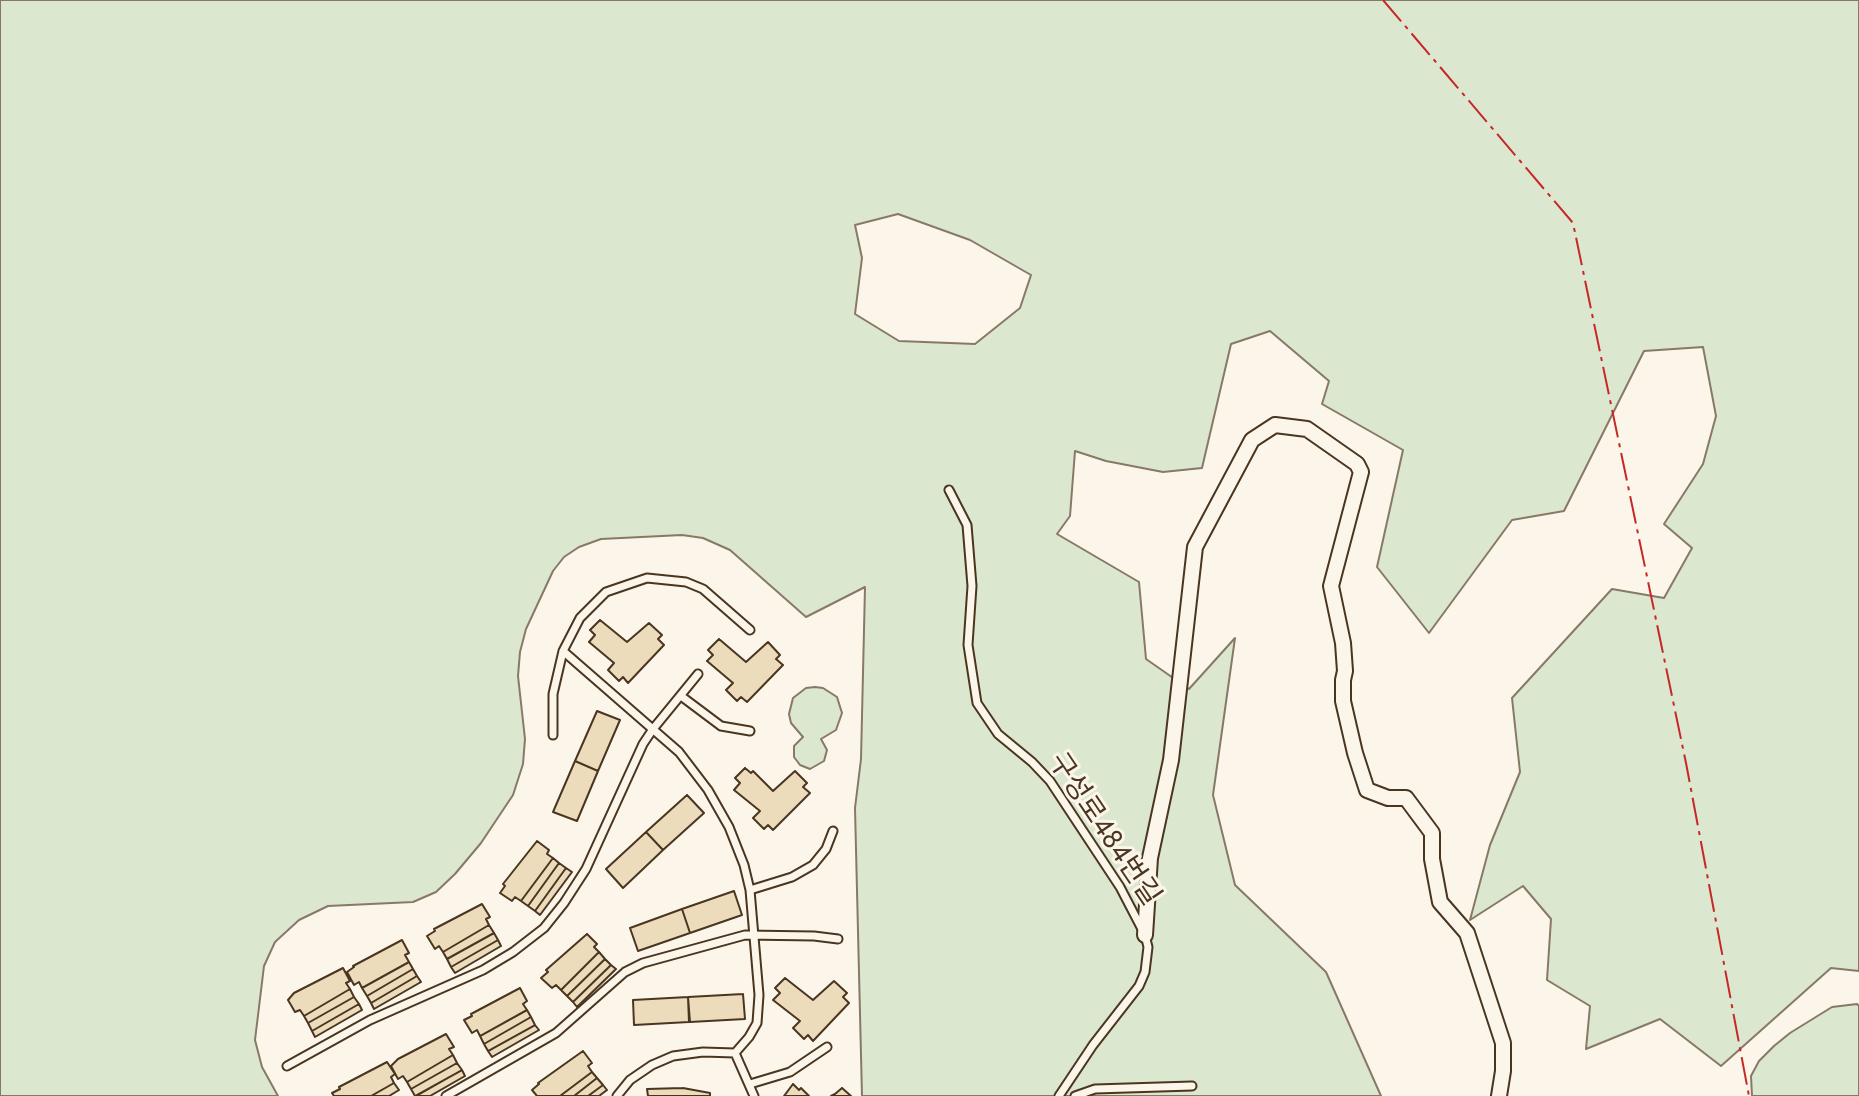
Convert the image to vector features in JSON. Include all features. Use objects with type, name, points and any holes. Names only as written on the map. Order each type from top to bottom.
[{"type":"street","points":[[1145,935],[1150,858],[1171,760],[1195,547],[1252,440],[1275,425],[1307,429],[1357,464],[1361,472],[1331,586],[1343,643],[1343,701],[1355,753],[1367,790],[1388,798],[1406,798],[1432,833],[1432,859],[1440,902],[1467,933],[1503,1043],[1499,1096]]},
{"type":"lane","name":"구성로484번길","points":[[949,490],[967,525],[972,586],[968,645],[977,703],[998,734],[1050,781],[1120,887],[1145,935],[1148,959],[1139,986],[1093,1045],[1059,1096]]},
{"type":"lane","points":[[553,735],[553,694],[563,651],[575,625],[596,599],[627,582],[647,578],[674,580],[703,589],[750,630]]},
{"type":"lane","points":[[563,651],[688,763],[718,806],[737,844],[750,890],[758,1015],[749,1037],[735,1053],[693,1053],[661,1061],[641,1072],[617,1096]]},
{"type":"lane","points":[[287,1066],[370,1020],[483,970],[544,928],[586,869],[629,770],[653,729],[698,674]]},
{"type":"lane","points":[[681,696],[721,726],[750,731]]},
{"type":"lane","points":[[750,890],[792,877],[813,865],[826,849],[833,831]]},
{"type":"lane","points":[[446,1096],[556,1033],[634,967],[737,936],[838,939]]},
{"type":"lane","points":[[750,1084],[790,1072],[827,1047]]},
{"type":"lane","points":[[735,1053],[754,1096]]},
{"type":"lane","points":[[1075,1096],[1095,1089],[1192,1086]]},
{"type":"green space","points":[[0,0],[1859,0],[1859,971],[1831,968],[1721,1066],[1660,1019],[1586,1049],[1590,1006],[1547,980],[1551,919],[1523,886],[1470,920],[1490,845],[1520,772],[1512,698],[1612,589],[1664,598],[1692,548],[1664,524],[1703,464],[1716,416],[1703,347],[1644,351],[1564,511],[1512,520],[1429,633],[1377,567],[1403,450],[1322,404],[1329,381],[1270,331],[1231,344],[1202,468],[1163,472],[1106,461],[1075,451],[1070,516],[1057,534],[1139,582],[1146,659],[1189,689],[1235,638],[1213,795],[1235,885],[1326,972],[1381,1096],[862,1096],[855,808],[861,759],[865,587],[806,617],[730,550],[703,538],[682,535],[601,539],[579,547],[564,557],[553,571],[526,629],[520,652],[518,676],[525,739],[523,764],[513,795],[481,843],[455,874],[436,892],[413,902],[328,906],[299,920],[275,942],[264,966],[255,1040],[262,1067],[278,1096],[0,1096]],"holes":[[[898,214],[970,240],[1031,275],[1020,308],[975,344],[899,341],[855,314],[862,258],[855,225]]]},
{"type":"green space","points":[[806,688],[823,688],[837,697],[842,713],[836,730],[821,739],[827,750],[824,761],[810,769],[800,765],[794,757],[794,746],[803,737],[791,723],[789,714],[793,698]]},
{"type":"green space","points":[[1857,1004],[1859,1096],[1752,1096],[1751,1076],[1759,1061],[1774,1046],[1832,1007]]},
{"type":"building","points":[[600,620],[627,642],[649,623],[662,635],[658,639],[664,645],[628,683],[623,677],[619,681],[608,670],[614,663],[589,642],[595,635],[590,630]]},
{"type":"building","points":[[719,639],[746,662],[768,642],[780,655],[776,659],[783,665],[747,702],[741,697],[737,701],[726,690],[733,683],[707,661],[713,655],[708,650]]},
{"type":"building","points":[[597,711],[620,720],[598,771],[575,761]]},
{"type":"building","points":[[575,761],[598,771],[577,821],[553,812]]},
{"type":"building","points":[[745,768],[751,773],[753,771],[773,791],[795,771],[807,783],[803,787],[810,793],[773,830],[768,825],[764,829],[753,818],[760,811],[734,790],[740,783],[735,778]]},
{"type":"building","points":[[687,795],[704,813],[663,850],[646,832]]},
{"type":"building","points":[[646,832],[663,850],[623,888],[606,869]]},
{"type":"building","points":[[537,841],[549,850],[547,854],[553,858],[521,901],[515,897],[512,901],[500,893],[505,886],[503,884]]},
{"type":"building","points":[[553,858],[559,863],[528,906],[521,901]]},
{"type":"building","points":[[559,863],[566,868],[535,911],[528,906]]},
{"type":"building","points":[[566,868],[572,872],[540,915],[535,911]]},
{"type":"building","points":[[734,891],[742,915],[690,933],[682,909]]},
{"type":"building","points":[[482,904],[490,917],[486,919],[489,925],[443,952],[439,946],[435,949],[427,936],[434,929]]},
{"type":"building","points":[[682,909],[690,933],[638,951],[630,928]]},
{"type":"building","points":[[489,925],[494,933],[447,959],[443,952]]},
{"type":"building","points":[[494,933],[498,940],[451,967],[447,959]]},
{"type":"building","points":[[587,934],[597,944],[594,947],[599,952],[561,990],[556,985],[552,988],[541,978],[548,972],[546,970]]},
{"type":"building","points":[[402,940],[409,953],[405,955],[409,962],[362,988],[359,982],[354,985],[347,972],[353,966]]},
{"type":"building","points":[[498,940],[501,946],[455,973],[451,967]]},
{"type":"building","points":[[599,952],[605,959],[567,996],[561,990]]},
{"type":"building","points":[[605,959],[611,965],[573,1002],[567,996]]},
{"type":"building","points":[[409,962],[413,969],[367,996],[362,988]]},
{"type":"building","points":[[611,965],[616,969],[577,1007],[573,1002]]},
{"type":"building","points":[[343,968],[350,981],[346,983],[350,989],[304,1016],[300,1010],[295,1012],[288,1000],[294,993]]},
{"type":"building","points":[[413,969],[417,976],[371,1003],[367,996]]},
{"type":"building","points":[[417,976],[421,982],[374,1009],[371,1003]]},
{"type":"building","points":[[785,978],[813,1000],[834,981],[847,993],[843,997],[849,1003],[813,1041],[808,1035],[804,1039],[793,1028],[800,1021],[773,1000],[780,993],[775,988]]},
{"type":"building","points":[[520,988],[527,1001],[523,1004],[527,1010],[480,1036],[477,1030],[472,1033],[464,1020]]},
{"type":"building","points":[[350,989],[354,997],[308,1023],[304,1016]]},
{"type":"building","points":[[743,994],[745,1019],[690,1022],[688,997]]},
{"type":"building","points":[[354,997],[359,1004],[312,1031],[308,1023]]},
{"type":"building","points":[[688,997],[689,1022],[634,1025],[633,1000]]},
{"type":"building","points":[[359,1004],[362,1010],[315,1037],[312,1031]]},
{"type":"building","points":[[527,1010],[531,1017],[484,1044],[480,1036]]},
{"type":"building","points":[[531,1017],[535,1025],[488,1051],[484,1044]]},
{"type":"building","points":[[535,1025],[539,1030],[492,1057],[488,1051]]},
{"type":"building","points":[[446,1034],[454,1047],[449,1049],[453,1055],[407,1082],[403,1076],[398,1079],[391,1066],[398,1059]]},
{"type":"building","points":[[583,1051],[592,1063],[588,1066],[592,1072],[560,1096],[537,1096],[532,1090],[538,1083]]},
{"type":"building","points":[[453,1055],[457,1063],[411,1089],[407,1082]]},
{"type":"building","points":[[387,1062],[395,1074],[391,1077],[394,1083],[371,1096],[334,1096],[332,1093],[339,1087]]},
{"type":"building","points":[[457,1063],[462,1070],[415,1096],[411,1089]]},
{"type":"building","points":[[462,1070],[465,1076],[430,1096],[416,1096]]},
{"type":"building","points":[[592,1072],[597,1078],[574,1096],[560,1096]]},
{"type":"building","points":[[597,1078],[603,1085],[588,1096],[574,1096]]},
{"type":"building","points":[[394,1083],[399,1090],[389,1096],[371,1096]]},
{"type":"building","points":[[793,1084],[799,1090],[801,1088],[809,1096],[784,1096]]},
{"type":"building","points":[[603,1085],[607,1090],[599,1096],[588,1096]]},
{"type":"building","points":[[683,1088],[710,1093],[710,1096],[648,1096],[647,1089]]},
{"type":"building","points":[[842,1088],[851,1096],[831,1096],[835,1094]]},
{"type":"power","points":[[1383,0],[1573,223],[1686,763],[1749,1096]]}]
